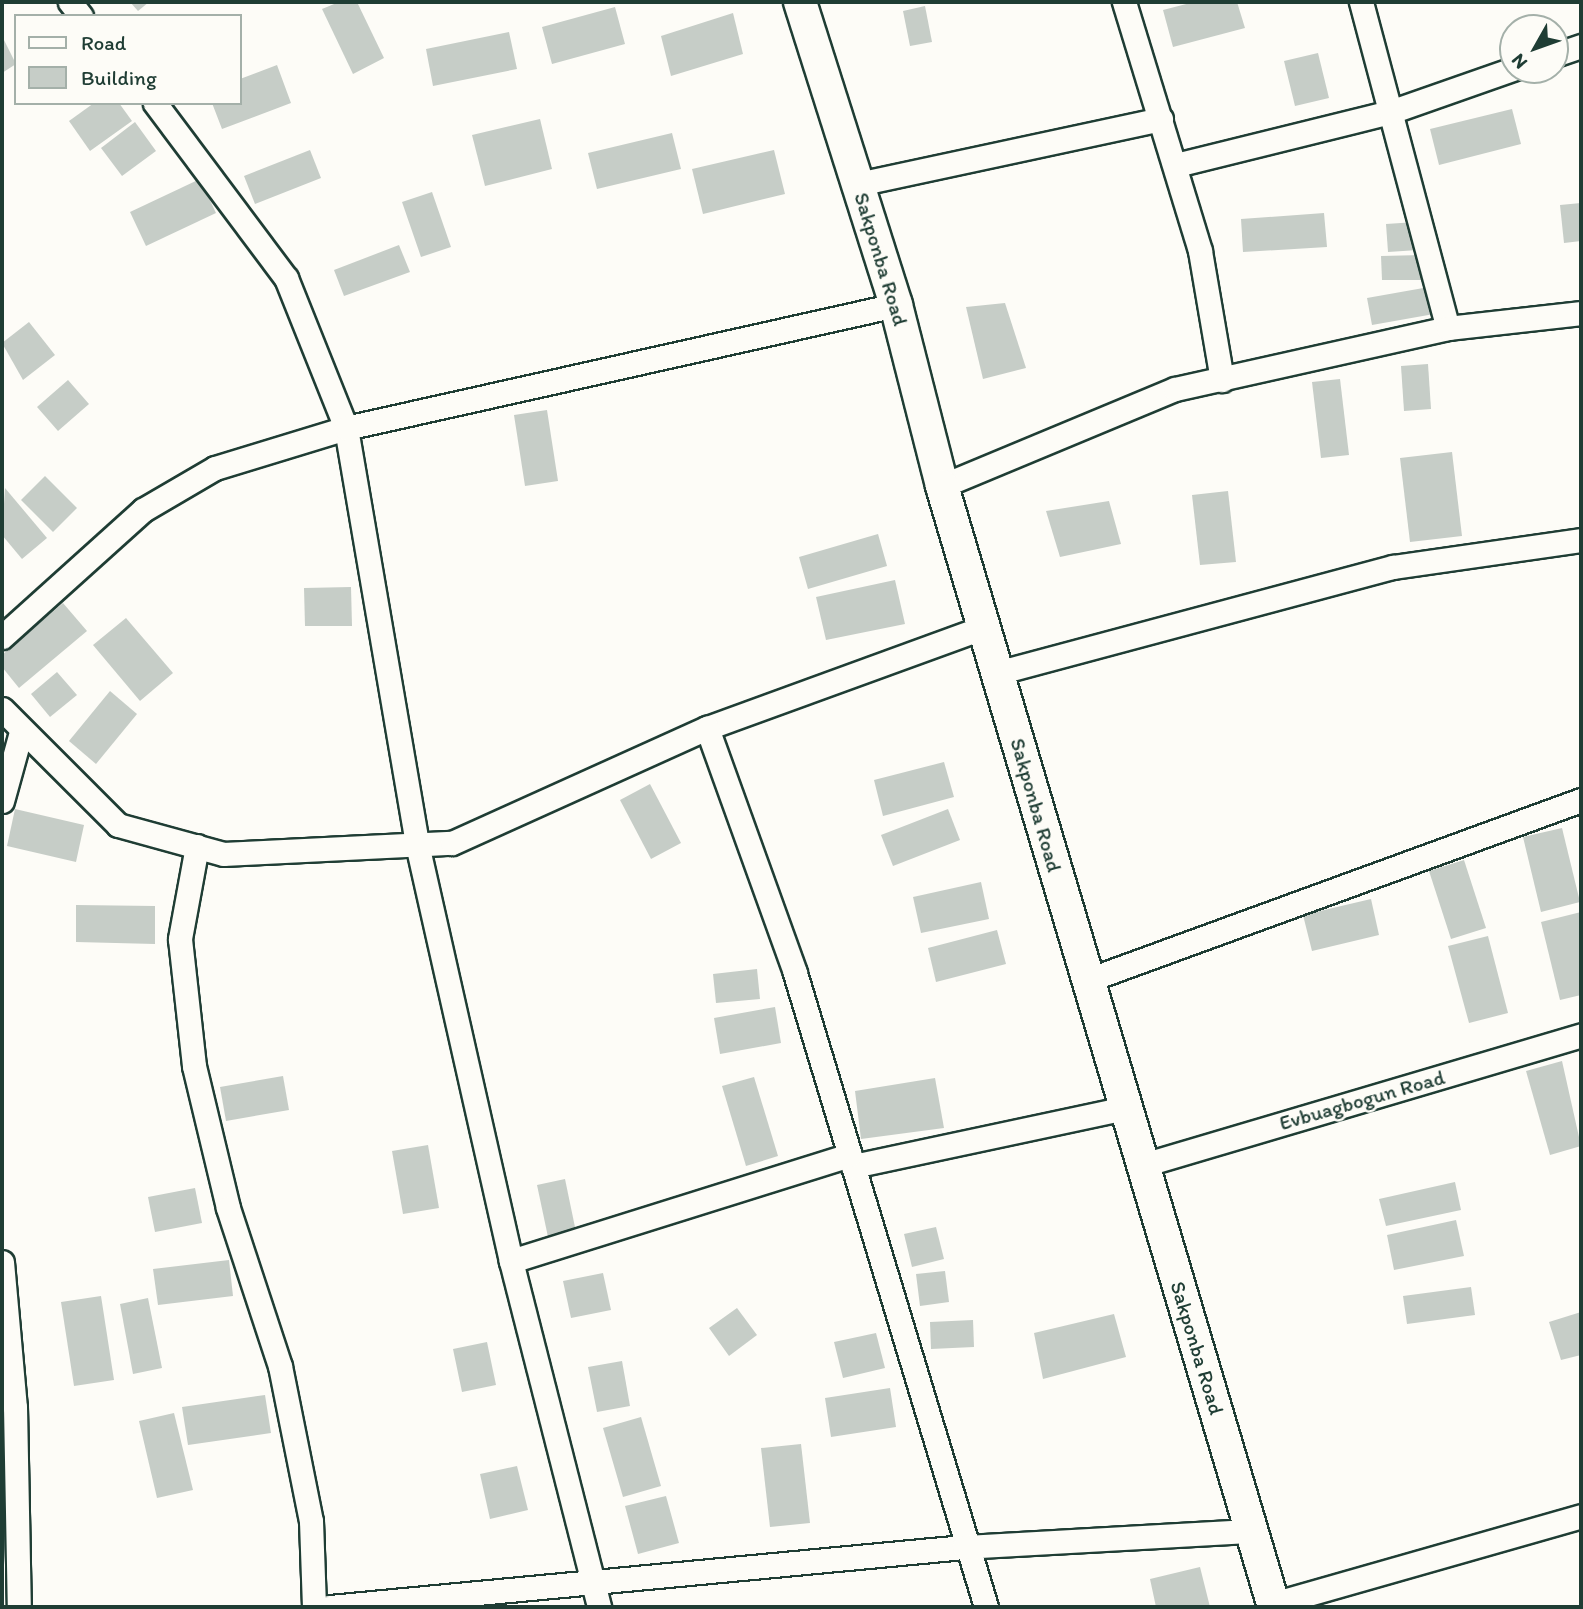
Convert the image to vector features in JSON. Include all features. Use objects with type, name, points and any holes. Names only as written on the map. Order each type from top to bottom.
[{"type":"main road","name":"Sakponba Road","points":[[800,2],[897,305],[942,486],[1273,1605]]},
{"type":"street","points":[[1124,2],[1200,251],[1222,380]]},
{"type":"street","points":[[1361,2],[1448,328]]},
{"type":"street","points":[[1175,165],[1390,112],[1499,74]]},
{"type":"street","points":[[156,105],[286,278],[346,428],[417,844],[511,1261],[599,1607]]},
{"type":"street","points":[[858,184],[1161,119]]},
{"type":"street","points":[[2,637],[143,510],[215,468],[346,428],[897,305]]},
{"type":"street","points":[[942,486],[1175,389],[1448,328],[1581,313]]},
{"type":"street","points":[[997,673],[1393,567],[1581,540]]},
{"type":"street","points":[[2,709],[21,732],[118,825],[223,854],[452,843],[707,728],[984,627]]},
{"type":"street","points":[[707,728],[795,973],[964,1547],[986,1607]]},
{"type":"street","points":[[2,801],[21,732]]},
{"type":"street","points":[[1088,980],[1581,800]]},
{"type":"street","points":[[197,846],[180,939],[194,1066],[228,1208],[280,1366],[311,1521],[314,1607]]},
{"type":"street","name":"Evbuagbogun Road","points":[[1143,1165],[1581,1035]]},
{"type":"street","points":[[511,1261],[851,1161],[1126,1108]]},
{"type":"street","points":[[2,1262],[15,1406],[19,1607]]},
{"type":"street","points":[[1273,1605],[1580,1519]]},
{"type":"street","points":[[330,1607],[964,1547],[1251,1531]]},
{"type":"building","points":[[130,2],[149,2],[138,11]]},
{"type":"building","points":[[339,2],[357,2],[384,58],[353,74],[322,9]]},
{"type":"building","points":[[1194,2],[1237,2],[1245,28],[1173,47],[1163,10]]},
{"type":"building","points":[[925,6],[932,42],[910,46],[903,11]]},
{"type":"building","points":[[615,7],[625,44],[552,64],[542,27]]},
{"type":"building","points":[[733,13],[743,54],[671,76],[661,36]]},
{"type":"building","points":[[509,32],[517,69],[433,86],[426,49]]},
{"type":"building","points":[[2,36],[14,65],[2,73]]},
{"type":"building","points":[[1318,53],[1329,98],[1295,106],[1284,61]]},
{"type":"building","points":[[277,65],[291,103],[222,129],[213,105],[242,105],[242,78]]},
{"type":"building","points":[[91,105],[120,105],[132,121],[90,151],[69,121]]},
{"type":"building","points":[[1512,109],[1521,144],[1439,165],[1430,129]]},
{"type":"building","points":[[540,119],[552,169],[485,186],[472,135]]},
{"type":"building","points":[[135,122],[156,151],[122,176],[101,148]]},
{"type":"building","points":[[672,133],[681,169],[597,189],[588,153]]},
{"type":"building","points":[[310,150],[321,178],[255,204],[244,176]]},
{"type":"building","points":[[774,150],[785,194],[703,214],[692,169]]},
{"type":"building","points":[[200,179],[216,213],[146,246],[130,212]]},
{"type":"building","points":[[432,192],[451,247],[421,257],[402,202]]},
{"type":"building","points":[[1581,203],[1581,241],[1564,243],[1560,205]]},
{"type":"building","points":[[1324,213],[1327,247],[1243,252],[1241,219]]},
{"type":"building","points":[[1416,222],[1418,250],[1388,252],[1386,224]]},
{"type":"building","points":[[399,245],[410,272],[344,296],[334,270]]},
{"type":"building","points":[[1422,255],[1422,280],[1382,280],[1381,256]]},
{"type":"building","points":[[1429,287],[1434,314],[1372,325],[1367,298]]},
{"type":"building","points":[[1005,303],[1026,368],[983,379],[966,307]]},
{"type":"building","points":[[29,322],[55,355],[23,380],[2,343]]},
{"type":"building","points":[[1428,364],[1431,409],[1404,411],[1401,366]]},
{"type":"building","points":[[1340,379],[1349,455],[1321,458],[1312,382]]},
{"type":"building","points":[[68,380],[89,404],[58,431],[37,407]]},
{"type":"building","points":[[547,410],[558,481],[525,486],[514,415]]},
{"type":"building","points":[[1452,452],[1462,536],[1410,542],[1400,458]]},
{"type":"building","points":[[45,476],[77,508],[53,532],[21,500]]},
{"type":"building","points":[[5,488],[47,538],[22,559],[2,535]]},
{"type":"building","points":[[1228,491],[1236,562],[1200,565],[1192,495]]},
{"type":"building","points":[[1109,501],[1121,544],[1060,557],[1046,511]]},
{"type":"building","points":[[878,534],[887,566],[808,589],[799,557]]},
{"type":"building","points":[[895,580],[905,624],[826,640],[816,597]]},
{"type":"building","points":[[351,587],[352,626],[305,626],[304,588]]},
{"type":"building","points":[[63,603],[87,631],[19,688],[2,667],[2,655]]},
{"type":"building","points":[[126,618],[173,673],[140,701],[93,645]]},
{"type":"building","points":[[57,672],[77,695],[50,717],[31,694]]},
{"type":"building","points":[[110,691],[137,714],[96,764],[69,741]]},
{"type":"building","points":[[944,762],[954,797],[883,816],[874,780]]},
{"type":"building","points":[[650,784],[681,843],[651,859],[620,800]]},
{"type":"building","points":[[15,809],[84,825],[76,862],[7,846]]},
{"type":"building","points":[[948,809],[960,840],[893,866],[881,835]]},
{"type":"building","points":[[1562,828],[1580,902],[1541,912],[1523,837]]},
{"type":"building","points":[[1464,860],[1486,928],[1451,939],[1429,871]]},
{"type":"building","points":[[981,882],[989,919],[921,933],[913,897]]},
{"type":"building","points":[[1371,899],[1379,935],[1312,951],[1303,915]]},
{"type":"building","points":[[76,905],[155,906],[155,944],[76,942]]},
{"type":"building","points":[[1581,912],[1581,995],[1560,1000],[1541,922]]},
{"type":"building","points":[[997,930],[1006,964],[936,982],[928,948]]},
{"type":"building","points":[[1488,936],[1508,1013],[1469,1023],[1448,946]]},
{"type":"building","points":[[757,969],[760,999],[716,1003],[713,974]]},
{"type":"building","points":[[775,1007],[781,1043],[720,1054],[714,1018]]},
{"type":"building","points":[[1562,1061],[1581,1146],[1550,1155],[1526,1071]]},
{"type":"building","points":[[283,1076],[289,1110],[226,1121],[220,1087]]},
{"type":"building","points":[[754,1077],[778,1156],[746,1166],[722,1086]]},
{"type":"building","points":[[935,1078],[944,1128],[861,1139],[855,1091]]},
{"type":"building","points":[[428,1145],[439,1208],[403,1214],[392,1151]]},
{"type":"building","points":[[565,1179],[576,1232],[548,1237],[537,1185]]},
{"type":"building","points":[[1455,1182],[1461,1210],[1386,1226],[1379,1199]]},
{"type":"building","points":[[195,1188],[202,1223],[155,1232],[148,1197]]},
{"type":"building","points":[[1456,1220],[1464,1256],[1394,1270],[1387,1235]]},
{"type":"building","points":[[936,1227],[944,1259],[912,1267],[904,1234]]},
{"type":"building","points":[[229,1260],[233,1296],[158,1305],[153,1269]]},
{"type":"building","points":[[945,1271],[949,1302],[920,1306],[916,1274]]},
{"type":"building","points":[[603,1273],[611,1310],[571,1318],[563,1281]]},
{"type":"building","points":[[1471,1287],[1475,1315],[1407,1324],[1403,1296]]},
{"type":"building","points":[[101,1296],[114,1380],[74,1386],[61,1302]]},
{"type":"building","points":[[148,1298],[162,1368],[133,1374],[120,1304]]},
{"type":"building","points":[[737,1308],[757,1335],[729,1356],[709,1328]]},
{"type":"building","points":[[1581,1312],[1581,1355],[1561,1360],[1549,1322]]},
{"type":"building","points":[[1114,1314],[1126,1357],[1043,1379],[1034,1333]]},
{"type":"building","points":[[973,1320],[974,1347],[931,1349],[930,1322]]},
{"type":"building","points":[[876,1333],[885,1368],[843,1378],[834,1342]]},
{"type":"building","points":[[487,1342],[496,1385],[462,1392],[453,1349]]},
{"type":"building","points":[[622,1361],[630,1406],[597,1412],[588,1367]]},
{"type":"building","points":[[890,1388],[896,1427],[831,1437],[825,1398]]},
{"type":"building","points":[[265,1395],[271,1433],[188,1445],[182,1407]]},
{"type":"building","points":[[174,1413],[193,1490],[157,1498],[139,1421]]},
{"type":"building","points":[[641,1417],[661,1486],[623,1497],[603,1428]]},
{"type":"building","points":[[801,1444],[810,1523],[770,1527],[761,1448]]},
{"type":"building","points":[[517,1466],[528,1510],[490,1519],[480,1474]]},
{"type":"building","points":[[666,1496],[679,1543],[638,1554],[625,1506]]},
{"type":"building","points":[[1200,1567],[1210,1607],[1156,1607],[1150,1579]]}]
